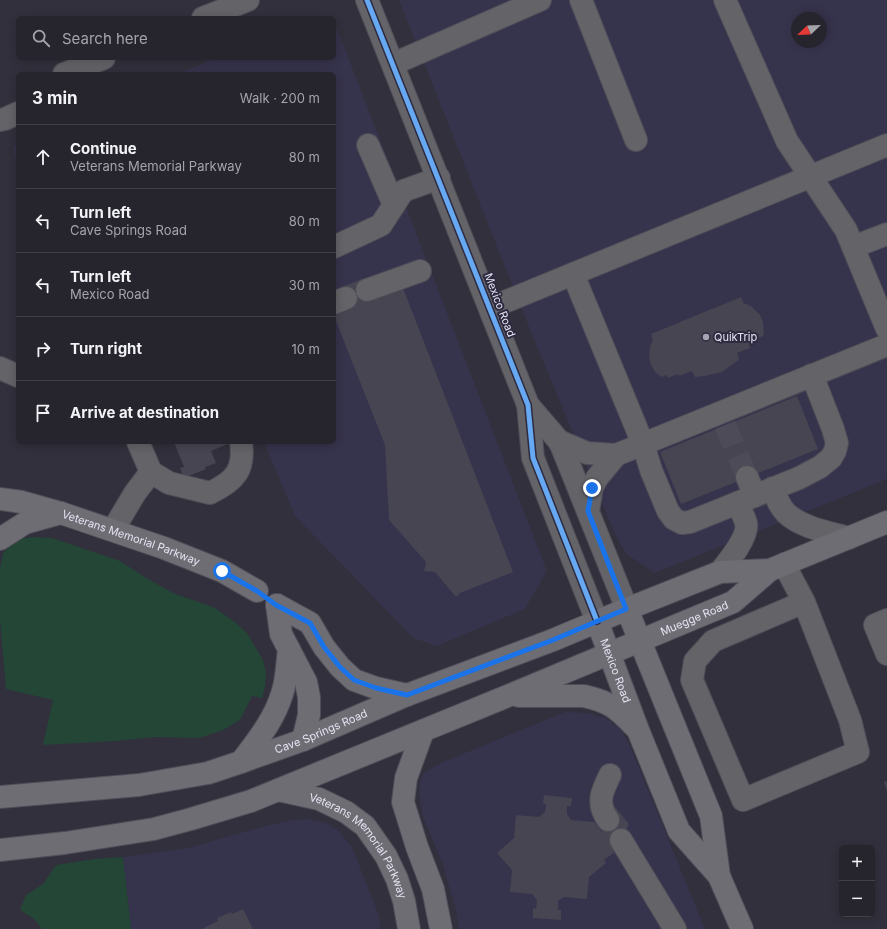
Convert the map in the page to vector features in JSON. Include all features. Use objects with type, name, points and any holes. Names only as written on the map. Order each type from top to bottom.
[{"type":"main road","points":[[0,485],[22,502]]},
{"type":"main road","name":"Veterans Memorial Parkway","points":[[0,500],[22,502],[61,513],[164,548],[222,571],[257,591]]},
{"type":"main road","points":[[0,539],[25,523],[61,513]]},
{"type":"main road","name":"Muegge Road","points":[[610,654],[733,602],[777,567],[887,522]]},
{"type":"main road","name":"Muegge Road","points":[[626,609],[720,572],[777,567]]},
{"type":"main road","name":"Veterans Memorial Parkway","points":[[276,605],[310,623],[324,647],[340,667],[354,680],[376,688],[407,695]]},
{"type":"main road","points":[[276,605],[281,634],[306,682],[309,697],[309,714],[302,740]]},
{"type":"main road","name":"Cave Springs Road","points":[[0,797],[139,785],[208,772],[302,740],[407,695],[553,640],[626,609]]},
{"type":"main road","name":"Mexico Road","points":[[626,609],[711,816],[720,876],[742,929]]},
{"type":"main road","name":"Mexico Road","points":[[597,621],[638,730],[679,831],[720,876]]},
{"type":"main road","points":[[241,762],[265,730],[275,713],[283,693],[289,649]]},
{"type":"main road","points":[[1,850],[65,843],[154,829],[191,819],[278,790],[610,654]]},
{"type":"main road","points":[[510,695],[584,696],[592,698],[617,708],[638,730]]},
{"type":"main road","points":[[423,731],[406,778],[403,802],[417,847],[433,889],[441,929]]},
{"type":"main road","name":"Veterans Memorial Parkway","points":[[278,790],[319,799],[346,812],[365,826],[386,856],[397,879],[404,901],[409,929]]},
{"type":"street","points":[[208,16],[248,0]]},
{"type":"street","name":"Mexico Road","points":[[367,0],[528,405],[533,458],[597,621]]},
{"type":"street","points":[[392,64],[540,0]]},
{"type":"street","points":[[581,0],[636,140]]},
{"type":"street","points":[[725,0],[787,141],[811,175],[846,230],[887,329]]},
{"type":"street","points":[[69,72],[99,60]]},
{"type":"street","points":[[0,120],[16,114]]},
{"type":"street","points":[[368,145],[394,205]]},
{"type":"street","points":[[490,308],[887,145]]},
{"type":"street","points":[[336,245],[380,225],[403,191],[439,178]]},
{"type":"street","points":[[853,247],[887,234]]},
{"type":"street","points":[[367,290],[420,271]]},
{"type":"street","points":[[572,274],[643,444],[651,470],[668,511],[674,519],[682,523],[690,522],[753,491],[820,468],[831,458],[837,443],[812,376]]},
{"type":"street","points":[[559,441],[587,452],[616,455],[643,444],[723,419],[812,376],[887,345]]},
{"type":"street","points":[[0,368],[16,375]]},
{"type":"street","name":"Mexico Road","points":[[528,405],[559,441],[626,609]]},
{"type":"street","points":[[139,444],[151,472],[169,482],[210,493],[224,486],[240,469],[243,452],[241,444]]},
{"type":"street","points":[[588,511],[592,488],[597,478],[616,455]]},
{"type":"street","points":[[113,530],[135,493],[151,472]]},
{"type":"street","points":[[753,491],[779,504],[786,513],[803,524],[848,538]]},
{"type":"street","points":[[720,572],[742,540],[746,529],[753,491]]},
{"type":"street","points":[[777,567],[804,602],[850,720],[858,752],[743,800],[692,680],[695,661],[713,641],[804,602]]},
{"type":"street","name":"Veterans Memorial Parkway","points":[[257,591],[276,605]]},
{"type":"street","points":[[887,620],[875,624],[887,654]]},
{"type":"street","points":[[608,820],[602,806],[602,793],[610,775]]},
{"type":"street","points":[[621,840],[675,929]]},
{"type":"shaded area","points":[[399,0],[887,0],[887,479],[655,573],[626,554],[615,534],[533,337]]},
{"type":"shaded area","points":[[336,26],[547,571],[525,609],[437,646],[413,638],[295,516],[265,444],[336,444],[336,72],[183,72],[212,60],[336,60]]},
{"type":"shaded area","points":[[16,145],[16,160],[13,147]]},
{"type":"shaded area","points":[[565,712],[588,713],[606,718],[622,731],[631,748],[705,929],[459,929],[455,907],[443,865],[423,817],[419,793],[420,779],[425,772],[441,763]]},
{"type":"shaded area","points":[[308,819],[326,823],[339,831],[352,847],[379,916],[381,929],[131,929],[123,857],[188,848],[261,827],[292,820]]},
{"type":"green space","points":[[34,537],[52,538],[120,561],[173,593],[215,608],[247,633],[263,660],[266,673],[262,698],[252,696],[240,720],[223,730],[199,738],[155,737],[43,745],[53,700],[6,689],[0,621],[0,569],[3,553],[17,539]]},
{"type":"green space","points":[[123,857],[131,929],[42,929],[34,919],[20,910],[26,895],[43,884],[56,865],[95,859]]},
{"type":"building","points":[[362,279],[371,301],[403,288],[513,572],[460,593],[456,597],[435,572],[424,571],[426,562],[389,520],[385,445],[336,321],[336,315],[350,309],[342,287]]},
{"type":"building","name":"QuikTrip","points":[[741,297],[744,304],[751,306],[760,315],[763,322],[764,333],[763,336],[758,338],[759,341],[749,345],[750,348],[737,353],[739,360],[722,372],[705,376],[695,377],[692,371],[668,378],[667,375],[661,377],[655,372],[649,358],[650,346],[653,340],[651,334]]},
{"type":"building","points":[[797,396],[818,449],[681,504],[660,452]]},
{"type":"building","points":[[175,444],[228,444],[211,451],[216,463],[205,467],[206,469],[184,478],[180,468],[184,467]]},
{"type":"building","points":[[887,781],[887,791],[884,782]]},
{"type":"building","points":[[544,795],[572,798],[571,806],[567,806],[567,814],[571,820],[594,822],[602,832],[615,807],[629,824],[615,852],[604,860],[606,863],[589,877],[587,899],[564,897],[558,901],[558,910],[561,910],[561,920],[533,918],[533,908],[536,909],[537,900],[532,894],[510,892],[512,870],[497,853],[514,838],[516,815],[539,817],[545,812],[546,804],[543,804]]},
{"type":"building","points":[[243,909],[253,929],[202,929],[218,921],[217,918]]},
{"type":"tunnel","points":[[725,425],[747,477]]},
{"type":"cycle path","points":[[367,0],[528,405],[533,458],[597,621]]},
{"type":"place","name":"QuikTrip","points":[[706,337]]},
{"type":"route","points":[[222,571],[257,591],[276,605],[310,623],[324,647],[340,667],[354,680],[376,688],[407,695],[553,640],[626,609],[588,511],[592,488]]}]
